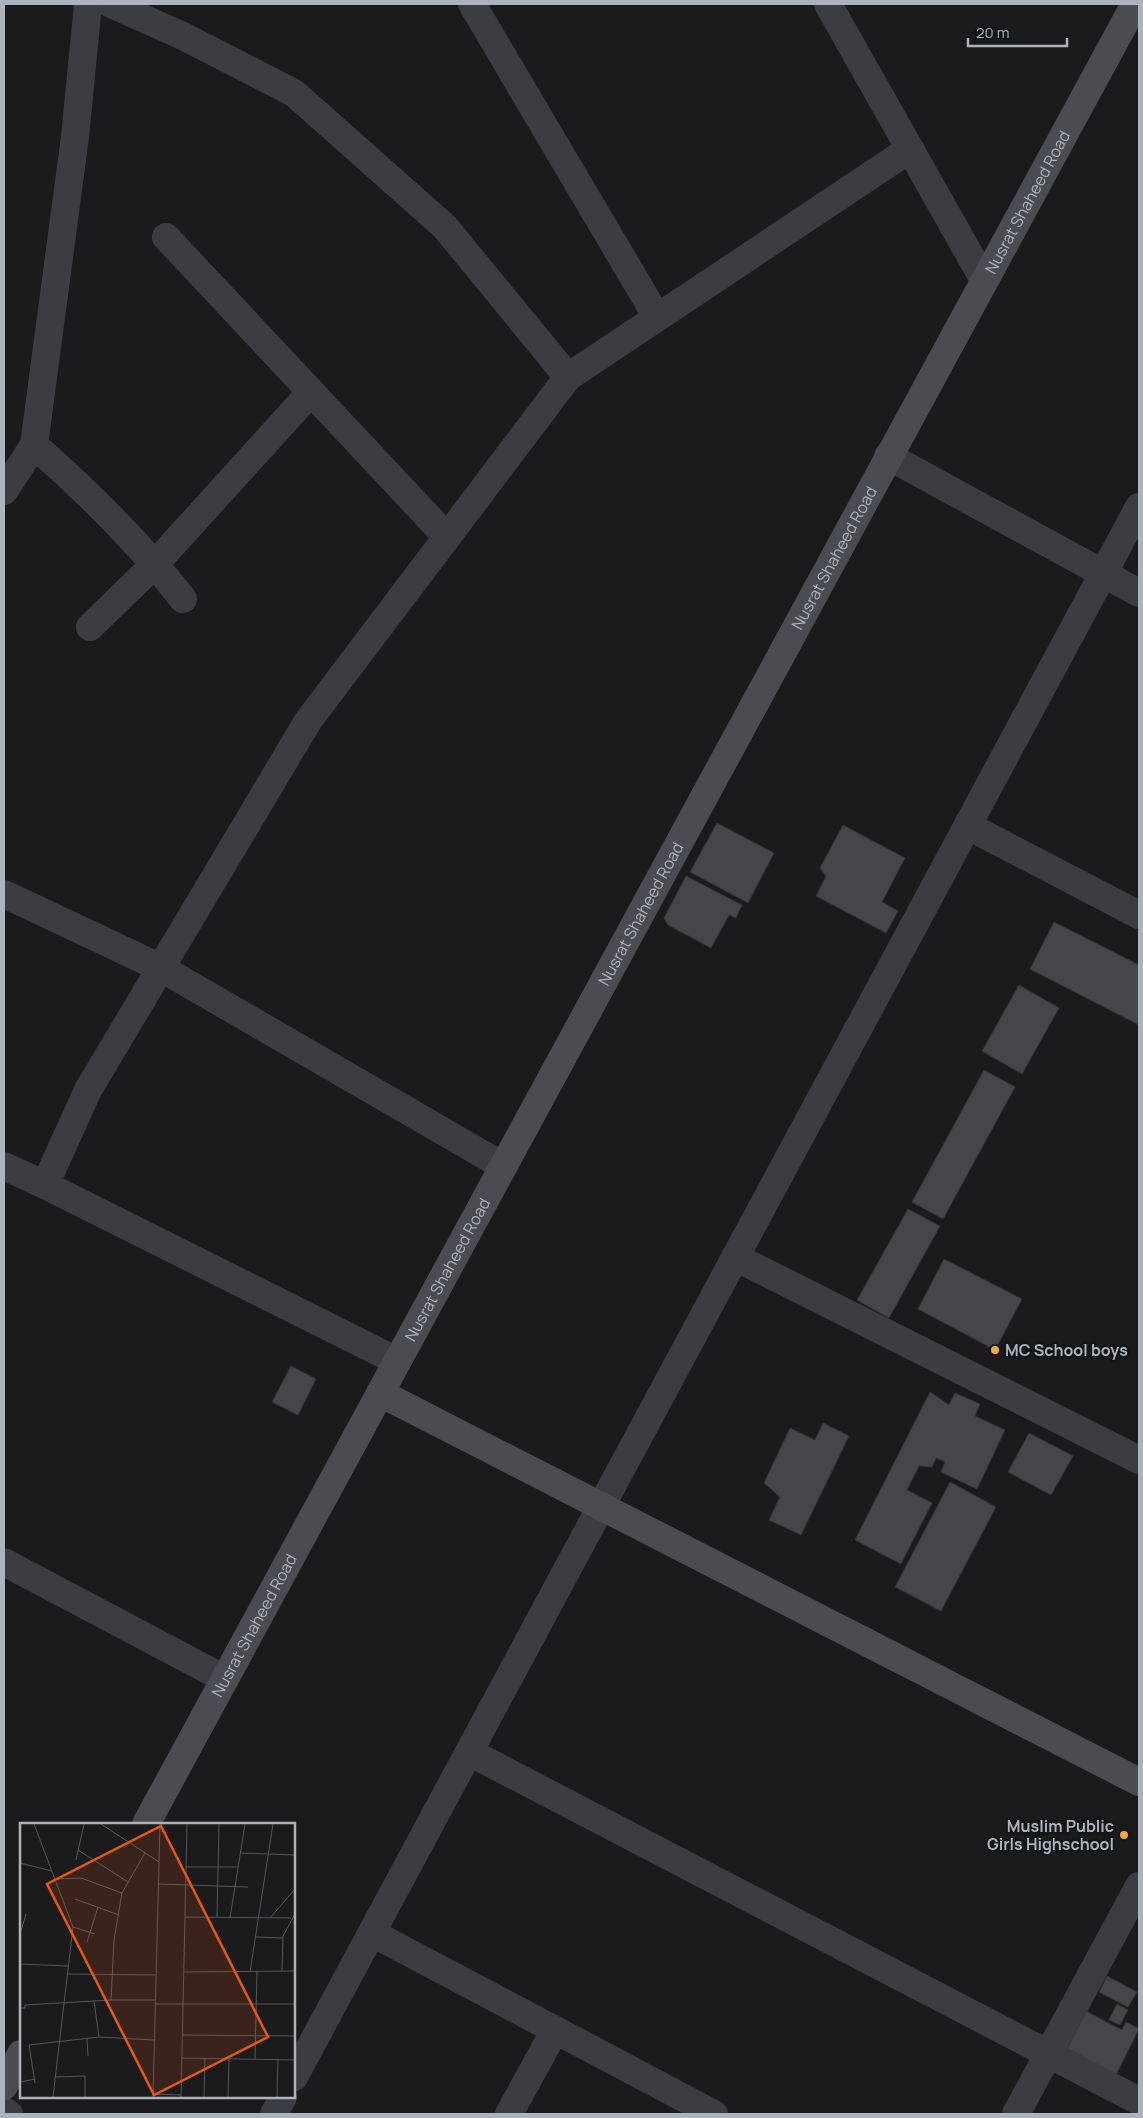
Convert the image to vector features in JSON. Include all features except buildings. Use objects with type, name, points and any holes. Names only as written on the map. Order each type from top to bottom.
[{"type":"street","points":[[4,490],[34,445],[75,136],[88,4]]},
{"type":"street","points":[[111,4],[183,36],[294,93],[445,227],[568,377]]},
{"type":"street","points":[[472,4],[657,317]]},
{"type":"street","points":[[828,4],[984,280]]},
{"type":"street","name":"Nusrat Shaheed Road","points":[[147,1823],[1135,4]]},
{"type":"street","points":[[45,1184],[88,1090],[308,721],[568,377],[910,150]]},
{"type":"street","points":[[166,237],[447,537]]},
{"type":"street","points":[[90,627],[154,564],[311,392]]},
{"type":"street","points":[[34,445],[66,474],[154,564],[183,599]]},
{"type":"street","points":[[888,456],[1139,593]]},
{"type":"street","points":[[295,2075],[1139,508]]},
{"type":"street","points":[[968,826],[1139,915]]},
{"type":"street","points":[[4,894],[161,968],[503,1166]]},
{"type":"street","points":[[4,1166],[45,1184],[397,1362]]},
{"type":"street","points":[[735,1257],[1139,1460]]},
{"type":"street","points":[[380,1393],[1139,1782]]},
{"type":"street","points":[[4,1562],[225,1679]]},
{"type":"street","points":[[469,1752],[1139,2101]]},
{"type":"street","points":[[1016,2114],[1139,1886]]},
{"type":"street","points":[[372,1933],[714,2114]]},
{"type":"street","points":[[509,2114],[555,2030]]},
{"type":"street","points":[[4,2086],[20,2056]]},
{"type":"street","points":[[274,2114],[282,2098]]},
{"type":"street","points":[[4,2111],[9,2114]]},
{"type":"place","name":"MC School boys","points":[[995,1350]]},
{"type":"place","name":"Muslim Public Girls Highschool","points":[[1124,1835]]}]
